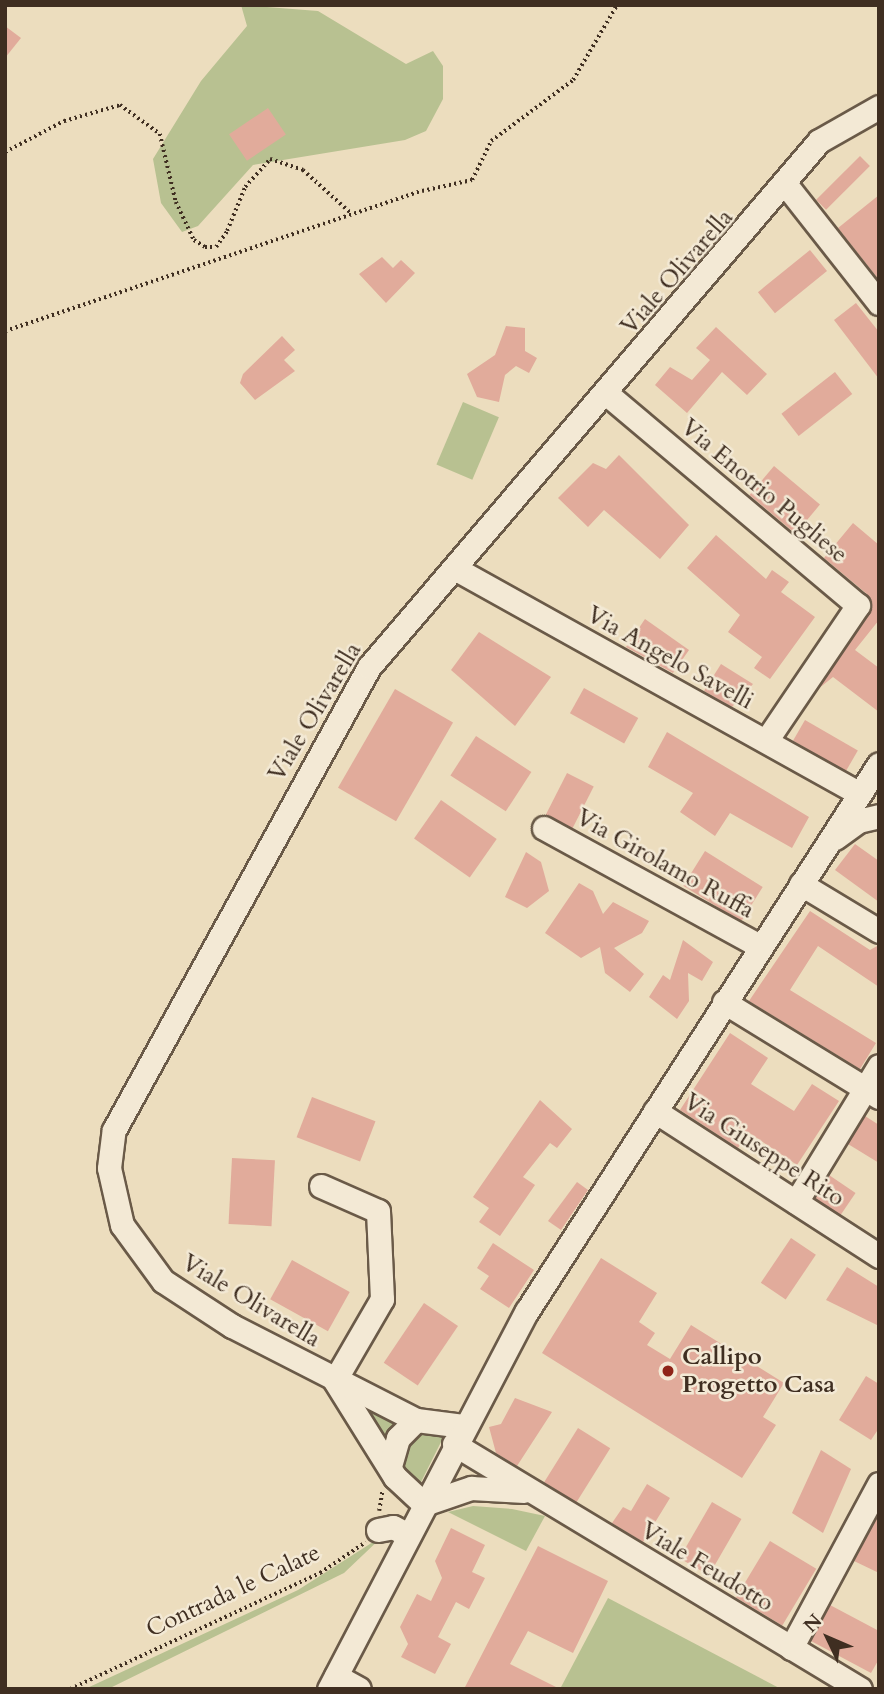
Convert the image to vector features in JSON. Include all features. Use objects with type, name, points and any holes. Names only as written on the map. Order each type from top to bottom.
[{"type":"street","name":"Viale Olivarella","points":[[454,1444],[416,1420],[335,1380],[163,1281],[122,1224],[109,1168],[114,1130],[369,667],[786,185],[819,141],[879,107]]},
{"type":"street","points":[[786,185],[879,303]]},
{"type":"street","name":"Via Enotrio Pugliese","points":[[607,394],[858,605],[766,741]]},
{"type":"street","name":"Via Angelo Savelli","points":[[456,569],[859,793]]},
{"type":"street","points":[[359,1689],[333,1682],[454,1444],[527,1311],[878,765]]},
{"type":"street","points":[[878,765],[879,774]]},
{"type":"street","points":[[827,844],[858,821],[879,816]]},
{"type":"street","name":"Via Girolamo Ruffa","points":[[544,828],[761,947]]},
{"type":"street","points":[[802,884],[879,930]]},
{"type":"street","points":[[724,1002],[872,1093]]},
{"type":"street","points":[[796,1202],[872,1093],[879,1066]]},
{"type":"street","name":"Via Giuseppe Rito","points":[[655,1111],[879,1256]]},
{"type":"street","points":[[321,1186],[378,1211],[382,1299],[335,1380]]},
{"type":"street","name":"Viale Olivarella","points":[[335,1380],[388,1462],[424,1504]]},
{"type":"street","points":[[388,1462],[398,1438],[416,1420]]},
{"type":"street","name":"Viale Feudotto","points":[[454,1444],[860,1689]]},
{"type":"street","points":[[791,1648],[879,1484]]},
{"type":"street","points":[[424,1504],[471,1488],[519,1485]]},
{"type":"street","points":[[378,1530],[393,1527],[408,1535]]},
{"type":"path","points":[[5,331],[352,213],[472,180],[491,141],[573,80],[617,5]]},
{"type":"path","points":[[5,152],[64,121],[120,105],[160,134],[176,202],[194,240],[205,247],[221,239],[245,187],[270,159],[303,170],[352,213]]},
{"type":"path","points":[[378,1530],[388,1462]]},
{"type":"path","name":"Contrada le Calate","points":[[70,1689],[320,1573],[378,1530]]},
{"type":"green space","points":[[241,5],[318,11],[406,64],[433,51],[443,66],[443,99],[426,131],[405,140],[253,165],[198,226],[182,232],[161,203],[153,159],[201,81],[247,26]]},
{"type":"green space","points":[[463,402],[499,417],[472,480],[436,465]]},
{"type":"green space","points":[[351,1396],[397,1420],[383,1438]]},
{"type":"green space","points":[[422,1434],[444,1436],[419,1486],[405,1473],[404,1451]]},
{"type":"green space","points":[[473,1506],[512,1509],[545,1516],[526,1551],[448,1512]]},
{"type":"green space","points":[[384,1535],[344,1573],[108,1689],[85,1689],[298,1590]]},
{"type":"green space","points":[[608,1598],[781,1689],[560,1689]]},
{"type":"building","points":[[5,26],[21,38],[5,58]]},
{"type":"building","points":[[268,108],[286,135],[247,161],[229,134]]},
{"type":"building","points":[[860,156],[870,166],[826,210],[816,200]]},
{"type":"building","points":[[879,195],[879,280],[838,228]]},
{"type":"building","points":[[810,250],[827,271],[775,313],[758,292]]},
{"type":"building","points":[[382,257],[393,268],[401,260],[415,273],[386,303],[359,274]]},
{"type":"building","points":[[856,303],[879,332],[879,379],[834,320]]},
{"type":"building","points":[[506,326],[525,328],[525,351],[537,358],[529,373],[516,366],[505,375],[499,402],[477,397],[467,374],[495,355]]},
{"type":"building","points":[[716,327],[767,374],[747,395],[722,372],[687,413],[655,385],[670,367],[692,380],[710,360],[696,348]]},
{"type":"building","points":[[282,336],[295,350],[284,360],[295,371],[255,400],[240,383],[243,374]]},
{"type":"building","points":[[835,372],[852,394],[799,436],[781,414]]},
{"type":"building","points":[[619,455],[689,525],[660,559],[604,510],[588,527],[558,498],[593,463],[606,469]]},
{"type":"building","points":[[774,466],[820,505],[796,534],[750,495]]},
{"type":"building","points":[[853,523],[879,545],[879,620],[855,650],[879,668],[879,712],[833,677],[818,689],[872,607],[867,594],[824,558]]},
{"type":"building","points":[[716,535],[766,579],[772,570],[789,582],[781,592],[815,617],[770,679],[754,668],[762,657],[728,632],[740,615],[687,568]]},
{"type":"building","points":[[645,619],[689,650],[673,673],[626,647]]},
{"type":"building","points":[[479,632],[551,677],[515,726],[451,670]]},
{"type":"building","points":[[721,664],[753,684],[732,707],[704,691]]},
{"type":"building","points":[[584,688],[638,718],[624,743],[570,713]]},
{"type":"building","points":[[395,689],[453,722],[396,821],[338,788]]},
{"type":"building","points":[[805,720],[858,750],[846,771],[793,741]]},
{"type":"building","points":[[667,732],[809,817],[792,848],[730,813],[715,836],[680,812],[693,793],[648,767]]},
{"type":"building","points":[[476,736],[531,772],[506,811],[450,775]]},
{"type":"building","points":[[567,773],[594,787],[572,828],[546,815]]},
{"type":"building","points":[[441,800],[497,839],[470,878],[414,839]]},
{"type":"building","points":[[855,844],[879,861],[879,902],[835,870]]},
{"type":"building","points":[[705,851],[763,887],[741,922],[683,886]]},
{"type":"building","points":[[526,852],[541,862],[549,891],[527,908],[505,897]]},
{"type":"building","points":[[579,883],[593,891],[603,914],[613,902],[649,921],[642,933],[614,948],[644,974],[630,992],[605,973],[600,947],[581,958],[545,933]]},
{"type":"building","points":[[810,911],[870,950],[879,945],[879,987],[818,946],[790,990],[876,1043],[860,1069],[749,1001]]},
{"type":"building","points":[[683,940],[713,962],[702,981],[688,973],[689,1001],[677,1019],[649,997],[663,975],[670,980]]},
{"type":"building","points":[[730,1033],[768,1058],[751,1084],[794,1111],[812,1084],[839,1101],[797,1165],[748,1132],[738,1148],[680,1110]]},
{"type":"building","points":[[312,1097],[375,1121],[360,1162],[297,1137]]},
{"type":"building","points":[[540,1100],[572,1129],[557,1148],[550,1143],[523,1177],[535,1185],[500,1236],[479,1222],[489,1208],[473,1197]]},
{"type":"building","points":[[865,1116],[879,1125],[879,1163],[848,1144]]},
{"type":"building","points":[[232,1158],[275,1160],[271,1226],[229,1224]]},
{"type":"building","points":[[829,1175],[856,1193],[840,1215],[814,1197]]},
{"type":"building","points":[[577,1182],[588,1190],[561,1230],[548,1221]]},
{"type":"building","points":[[791,1238],[816,1255],[786,1300],[761,1283]]},
{"type":"building","points":[[493,1243],[534,1270],[509,1308],[480,1289],[489,1276],[477,1268]]},
{"type":"building","name":"Callipo Progetto Casa","points":[[601,1258],[657,1293],[639,1322],[655,1333],[647,1345],[670,1359],[691,1325],[784,1383],[763,1417],[776,1425],[742,1478],[542,1353]]},
{"type":"building","points":[[292,1260],[350,1292],[328,1331],[270,1299]]},
{"type":"building","points":[[847,1267],[879,1287],[879,1326],[826,1300]]},
{"type":"building","points":[[424,1303],[458,1326],[418,1386],[384,1363]]},
{"type":"building","points":[[866,1376],[879,1384],[879,1428],[871,1440],[839,1420]]},
{"type":"building","points":[[515,1398],[552,1412],[517,1466],[496,1453],[489,1427],[501,1424]]},
{"type":"building","points":[[578,1428],[610,1448],[576,1502],[544,1482]]},
{"type":"building","points":[[821,1450],[851,1469],[823,1533],[792,1513]]},
{"type":"building","points":[[647,1484],[670,1498],[643,1542],[612,1523],[623,1507],[631,1511]]},
{"type":"building","points":[[712,1502],[741,1519],[709,1575],[680,1558]]},
{"type":"building","points":[[879,1514],[879,1573],[854,1561]]},
{"type":"building","points":[[451,1528],[485,1545],[472,1572],[485,1578],[469,1609],[456,1602],[438,1637],[451,1644],[435,1674],[401,1657],[408,1644],[400,1627],[417,1594],[431,1601],[442,1578],[435,1561]]},
{"type":"building","points":[[770,1541],[816,1569],[782,1625],[736,1598]]},
{"type":"building","points":[[538,1546],[608,1581],[573,1653],[528,1631],[510,1664],[560,1689],[464,1689]]},
{"type":"building","points":[[830,1605],[879,1631],[879,1659],[871,1673],[811,1641]]},
{"type":"place","name":"Callipo Progetto Casa","points":[[668,1371]]}]
